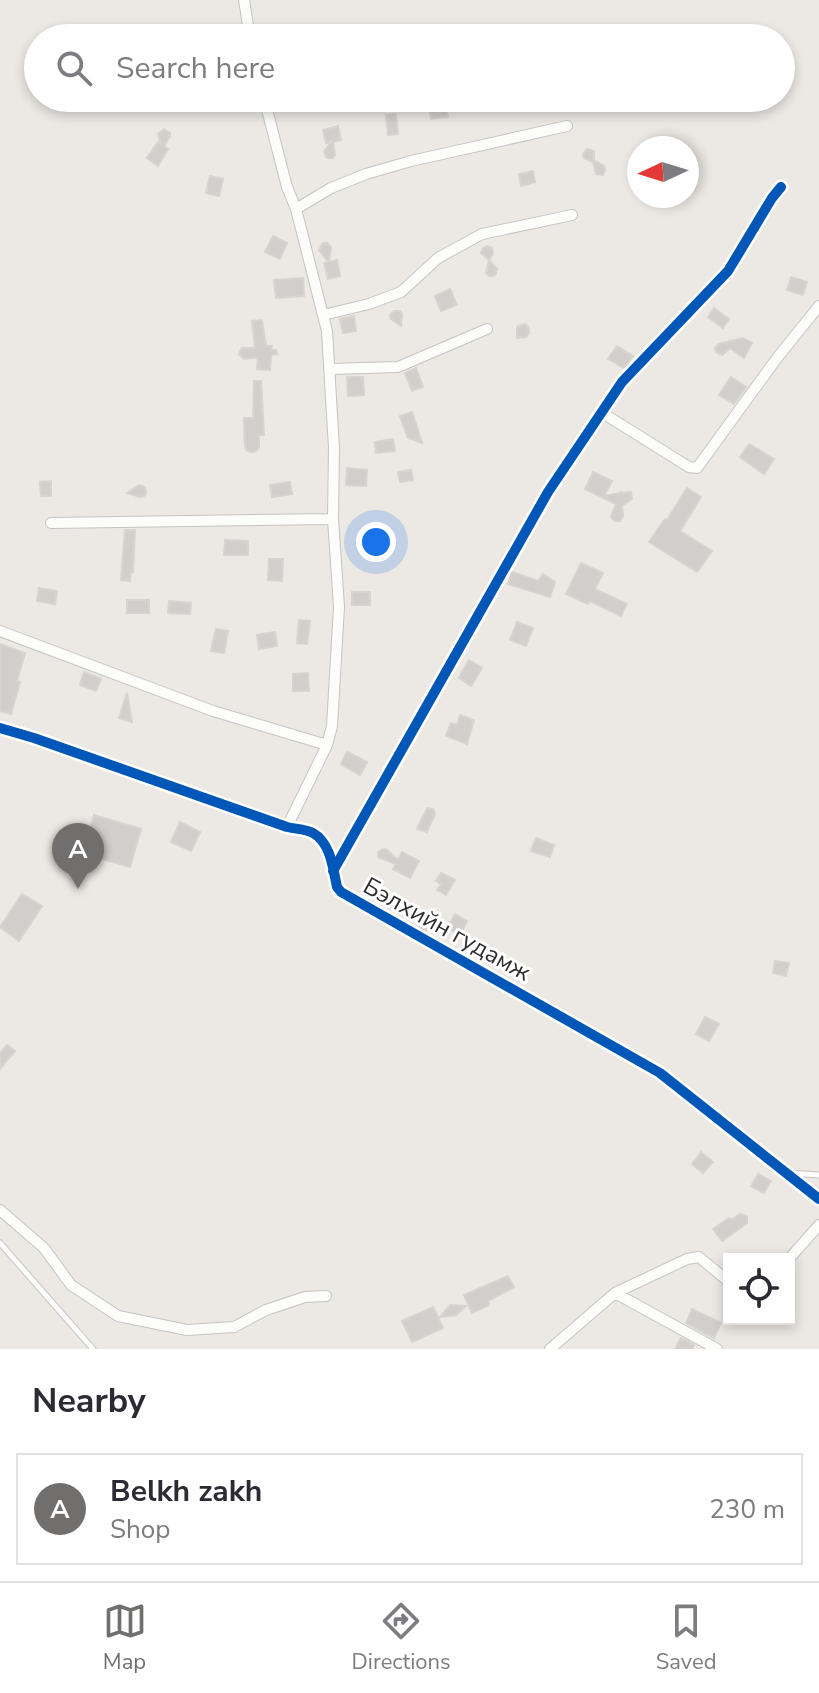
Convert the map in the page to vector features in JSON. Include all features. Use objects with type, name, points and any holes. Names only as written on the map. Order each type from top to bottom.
[{"type":"street","points":[[244,0],[248,24]]},
{"type":"street","points":[[268,112],[327,331],[339,607],[332,726],[327,745],[287,827]]},
{"type":"street","points":[[296,209],[331,188],[366,174],[567,126]]},
{"type":"street","points":[[333,871],[548,492],[622,382],[728,271],[781,187]]},
{"type":"street","points":[[323,315],[369,304],[401,292],[438,258],[482,234],[572,215]]},
{"type":"street","points":[[601,412],[689,467],[697,468],[819,306]]},
{"type":"street","points":[[330,369],[398,367],[487,329]]},
{"type":"street","points":[[51,523],[333,519]]},
{"type":"street","points":[[0,631],[213,711],[327,745]]},
{"type":"street","name":"Бэлхийн гудамж","points":[[0,728],[287,827],[311,832],[321,839],[328,850],[341,892],[660,1073],[819,1199]]},
{"type":"street","points":[[0,1210],[44,1248],[71,1285],[118,1316],[187,1330],[234,1327],[266,1310],[292,1301],[326,1296]]},
{"type":"street","points":[[794,1253],[819,1225]]},
{"type":"street","points":[[550,1349],[615,1293],[687,1259],[699,1257],[723,1277]]},
{"type":"street","points":[[615,1293],[717,1349]]},
{"type":"lane","points":[[788,1173],[819,1175]]},
{"type":"lane","points":[[0,1243],[93,1349]]},
{"type":"building","points":[[430,112],[447,112],[448,117],[431,119]]},
{"type":"building","points":[[396,114],[398,134],[388,135],[386,115]]},
{"type":"building","points":[[338,126],[341,140],[333,142],[335,155],[327,158],[324,152],[331,142],[326,143],[323,130]]},
{"type":"building","points":[[164,129],[170,133],[164,146],[168,149],[158,166],[147,158],[158,142],[161,144],[158,134]]},
{"type":"building","points":[[587,149],[594,151],[594,160],[604,166],[603,175],[596,174],[593,162],[584,158]]},
{"type":"building","points":[[533,171],[535,182],[521,186],[519,174]]},
{"type":"building","points":[[210,176],[223,179],[219,196],[206,193]]},
{"type":"building","points":[[273,236],[287,243],[280,259],[265,252]]},
{"type":"building","points":[[323,243],[331,247],[329,262],[337,260],[340,276],[328,279],[324,263],[328,262],[319,250]]},
{"type":"building","points":[[487,246],[492,248],[493,254],[489,260],[481,253]]},
{"type":"building","points":[[489,260],[497,269],[493,276],[486,273]]},
{"type":"building","points":[[791,277],[807,282],[803,295],[787,290]]},
{"type":"building","points":[[303,278],[304,296],[276,298],[274,280]]},
{"type":"building","points":[[450,289],[457,305],[441,311],[435,296]]},
{"type":"building","points":[[714,308],[729,319],[723,328],[708,317]]},
{"type":"building","points":[[394,311],[402,314],[401,326],[391,319]]},
{"type":"building","points":[[354,316],[356,331],[343,333],[340,319]]},
{"type":"building","points":[[262,320],[266,346],[272,346],[271,350],[276,350],[277,354],[271,355],[270,370],[257,369],[258,357],[244,359],[239,354],[242,348],[255,348],[252,321]]},
{"type":"building","points":[[525,324],[529,333],[526,337],[517,338],[517,327]]},
{"type":"building","points":[[743,338],[752,343],[744,358],[730,348],[722,355],[716,352],[719,344]]},
{"type":"building","points":[[617,346],[633,356],[624,368],[608,359]]},
{"type":"building","points":[[416,368],[423,387],[412,391],[405,373]]},
{"type":"building","points":[[347,377],[363,377],[364,395],[348,396]]},
{"type":"building","points":[[731,377],[746,387],[734,404],[719,395]]},
{"type":"building","points":[[254,381],[261,381],[264,435],[259,435],[259,447],[252,452],[247,451],[245,446],[244,418],[253,418]]},
{"type":"building","points":[[412,412],[422,443],[408,438],[400,416]]},
{"type":"building","points":[[393,439],[395,451],[376,453],[375,442]]},
{"type":"building","points":[[749,444],[774,459],[764,474],[740,457]]},
{"type":"building","points":[[347,468],[367,470],[366,486],[346,485]]},
{"type":"building","points":[[411,470],[413,480],[400,482],[398,472]]},
{"type":"building","points":[[593,472],[612,481],[604,496],[621,491],[631,492],[632,499],[622,506],[620,521],[611,517],[616,504],[585,489]]},
{"type":"building","points":[[51,481],[51,496],[41,496],[40,482]]},
{"type":"building","points":[[290,482],[292,494],[272,497],[270,485]]},
{"type":"building","points":[[139,485],[145,487],[144,496],[127,493]]},
{"type":"building","points":[[687,488],[701,497],[680,531],[712,551],[697,572],[649,542]]},
{"type":"building","points":[[125,530],[135,530],[130,581],[121,580]]},
{"type":"building","points":[[225,540],[248,541],[248,555],[224,555]]},
{"type":"building","points":[[269,559],[283,559],[282,581],[268,580]]},
{"type":"building","points":[[581,563],[603,573],[595,589],[627,604],[621,616],[590,601],[588,604],[566,594]]},
{"type":"building","points":[[512,572],[538,581],[543,574],[555,582],[550,597],[508,584]]},
{"type":"building","points":[[39,588],[57,591],[55,604],[37,601]]},
{"type":"building","points":[[352,592],[370,592],[370,605],[352,605]]},
{"type":"building","points":[[127,600],[149,600],[149,613],[127,613]]},
{"type":"building","points":[[169,601],[191,603],[190,614],[168,613]]},
{"type":"building","points":[[299,620],[310,621],[307,644],[297,643]]},
{"type":"building","points":[[517,622],[533,628],[526,646],[510,640]]},
{"type":"building","points":[[216,629],[228,631],[224,653],[211,651]]},
{"type":"building","points":[[275,632],[277,646],[259,649],[257,635]]},
{"type":"building","points":[[0,644],[25,653],[11,714],[0,711]]},
{"type":"building","points":[[469,660],[482,668],[471,686],[459,678]]},
{"type":"building","points":[[84,672],[101,679],[96,691],[80,685]]},
{"type":"building","points":[[308,673],[309,691],[293,691],[293,674]]},
{"type":"building","points":[[127,693],[132,722],[119,718]]},
{"type":"building","points":[[460,715],[474,720],[467,744],[446,736],[451,723],[457,725]]},
{"type":"building","points":[[347,752],[367,762],[360,775],[341,764]]},
{"type":"building","points":[[427,808],[433,809],[435,814],[427,832],[417,829]]},
{"type":"building","points":[[94,815],[141,829],[130,867],[83,853]]},
{"type":"building","points":[[180,822],[200,832],[191,851],[171,842]]},
{"type":"building","points":[[536,838],[554,845],[550,857],[531,851]]},
{"type":"building","points":[[383,849],[398,860],[402,852],[419,861],[410,878],[393,869],[396,864],[378,857],[378,852]]},
{"type":"building","points":[[441,873],[455,880],[446,895],[437,890],[441,884],[436,881]]},
{"type":"building","points":[[22,894],[42,906],[19,941],[0,927]]},
{"type":"building","points":[[424,913],[434,920],[426,931],[416,925]]},
{"type":"building","points":[[455,914],[467,921],[460,935],[447,928]]},
{"type":"building","points":[[775,961],[789,963],[786,976],[773,973]]},
{"type":"building","points":[[705,1017],[719,1024],[709,1041],[696,1034]]},
{"type":"building","points":[[7,1045],[15,1051],[0,1069],[0,1053]]},
{"type":"building","points":[[701,1152],[713,1162],[703,1173],[692,1164]]},
{"type":"building","points":[[758,1174],[771,1181],[764,1193],[751,1186]]},
{"type":"building","points":[[740,1214],[747,1216],[747,1223],[722,1241],[713,1229]]},
{"type":"building","points":[[508,1276],[514,1287],[472,1313],[464,1295]]},
{"type":"building","points":[[450,1305],[466,1306],[456,1315],[440,1317]]},
{"type":"building","points":[[433,1307],[443,1328],[412,1342],[402,1321]]},
{"type":"building","points":[[692,1309],[721,1323],[714,1338],[686,1323]]},
{"type":"building","points":[[681,1338],[694,1345],[692,1349],[675,1349]]},
{"type":"cycle path","points":[[333,871],[548,492],[622,382],[728,271],[781,187]]},
{"type":"cycle path","points":[[0,728],[287,827],[313,833],[324,843],[341,892],[660,1073],[819,1199]]},
{"type":"place","name":"Belkh zakh","points":[[78,889]]}]
